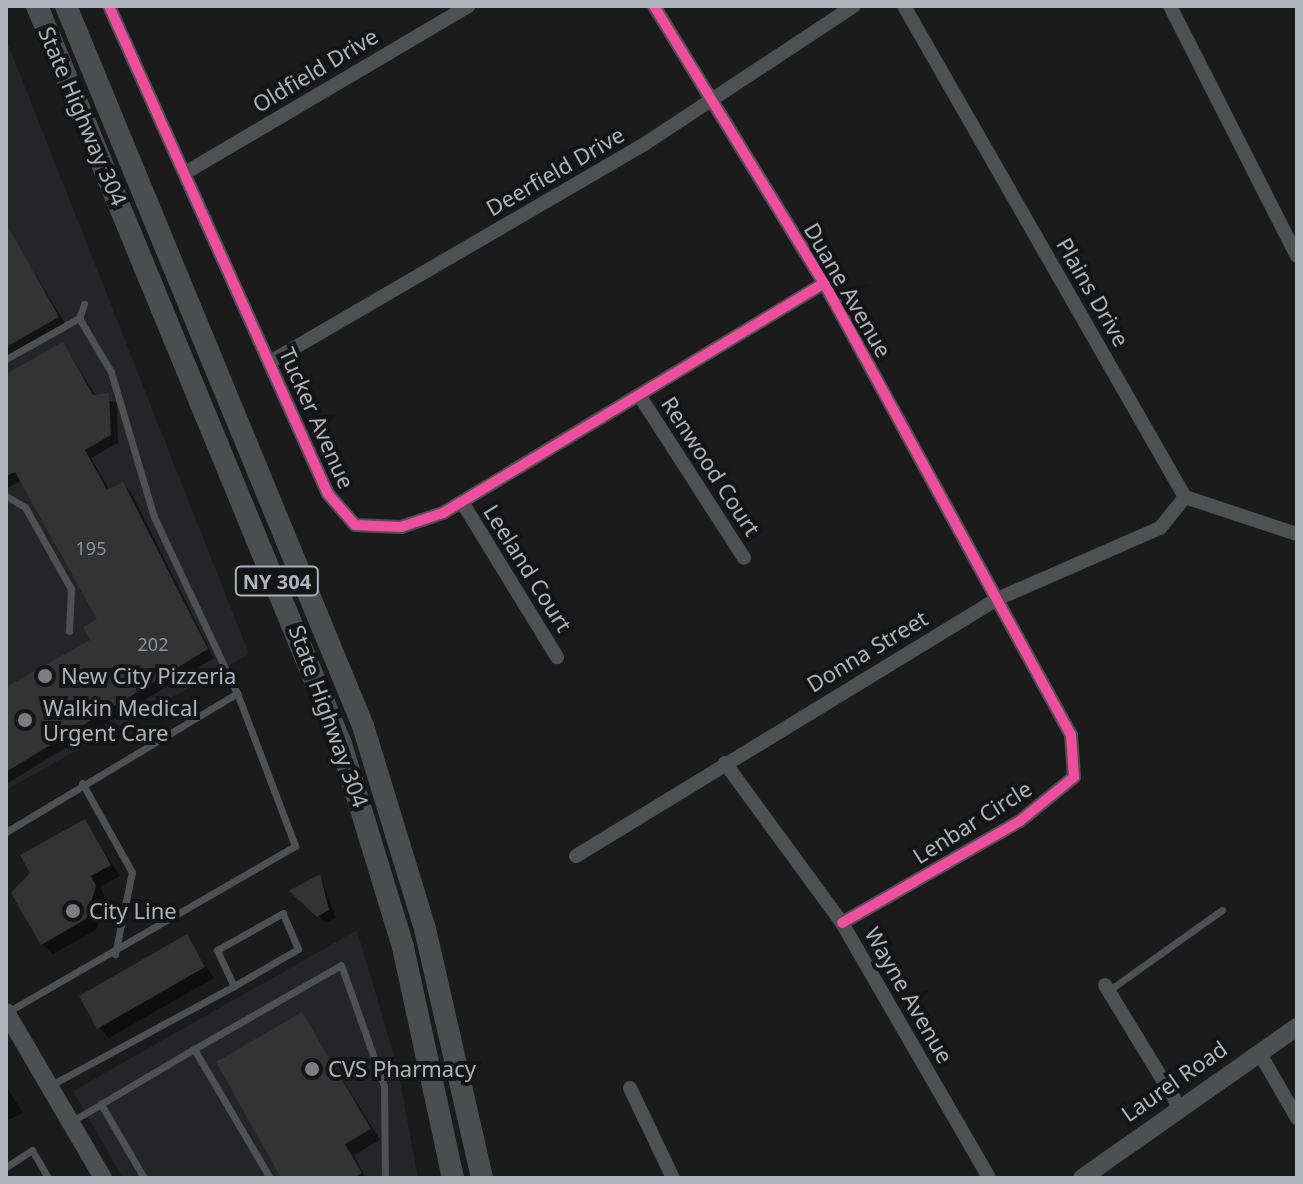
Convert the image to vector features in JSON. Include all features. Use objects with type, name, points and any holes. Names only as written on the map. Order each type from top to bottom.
[{"type":"main road","name":"State Highway 304","points":[[37,6],[337,731],[403,947],[453,1178]]},
{"type":"main road","name":"State Highway 304","points":[[66,6],[358,714],[418,903],[482,1178]]},
{"type":"street","name":"Tucker Avenue","points":[[109,6],[328,494],[347,521],[401,527],[462,502],[641,398],[824,283]]},
{"type":"street","name":"Oldfield Drive","points":[[185,173],[468,6]]},
{"type":"street","name":"Duane Avenue","points":[[654,6],[824,283],[995,600]]},
{"type":"street","name":"Deerfield Drive","points":[[270,362],[713,102],[854,6]]},
{"type":"street","name":"Plains Drive","points":[[904,6],[1185,497]]},
{"type":"street","points":[[1170,6],[1297,256]]},
{"type":"street","name":"Renwood Court","points":[[641,398],[744,558]]},
{"type":"street","points":[[1185,497],[1297,534]]},
{"type":"street","name":"Donna Street","points":[[576,856],[995,600],[1160,528],[1185,497]]},
{"type":"street","name":"Leeland Court","points":[[462,502],[557,657]]},
{"type":"street","name":"Lenbar Circle","points":[[842,923],[1020,821],[1074,777],[1071,735],[995,600]]},
{"type":"street","name":"Wayne Avenue","points":[[725,763],[842,923],[989,1178]]},
{"type":"street","points":[[1106,988],[1178,1105]]},
{"type":"street","points":[[6,1012],[103,1178]]},
{"type":"street","name":"Laurel Road","points":[[1082,1178],[1178,1105],[1297,1027]]},
{"type":"street","points":[[1259,1052],[1297,1118]]},
{"type":"street","points":[[630,1088],[673,1178]]},
{"type":"lane","points":[[6,359],[79,318],[84,304]]},
{"type":"lane","points":[[6,1012],[115,954],[295,846],[237,693],[154,517],[111,372],[79,318]]},
{"type":"lane","points":[[6,496],[25,507],[71,589],[69,631]]},
{"type":"lane","points":[[6,832],[82,783],[237,693]]},
{"type":"lane","points":[[82,783],[130,865],[130,893],[115,954]]},
{"type":"lane","points":[[1106,988],[1222,910]]},
{"type":"lane","points":[[50,1086],[234,986],[298,949],[283,913],[217,950],[234,986]]},
{"type":"lane","points":[[70,1122],[341,965],[384,1086],[385,1178]]},
{"type":"lane","points":[[194,1049],[270,1178]]},
{"type":"lane","points":[[101,1104],[144,1178]]},
{"type":"lane","points":[[6,1167],[32,1150],[48,1178]]},
{"type":"shaded area","points":[[6,39],[249,654],[6,790]]},
{"type":"shaded area","points":[[357,930],[398,1070],[418,1178],[123,1178],[73,1091]]},
{"type":"building","points":[[6,223],[59,317],[6,347]]},
{"type":"building","points":[[63,342],[93,395],[109,393],[111,435],[85,450],[107,490],[123,482],[208,649],[6,772],[6,687],[90,640],[83,627],[97,619],[15,472],[6,476],[6,374]]},
{"type":"building","points":[[85,819],[111,865],[91,876],[96,886],[86,919],[41,945],[11,893],[30,873],[20,855]]},
{"type":"building","points":[[320,874],[329,910],[317,917],[289,891]]},
{"type":"building","points":[[187,934],[205,967],[97,1029],[79,996]]},
{"type":"building","points":[[302,1012],[371,1129],[345,1144],[362,1173],[354,1178],[281,1178],[216,1062]]},
{"type":"cycle path","points":[[109,6],[328,494],[355,525],[401,527],[443,513],[824,283]]},
{"type":"cycle path","points":[[654,6],[824,283],[1071,735],[1074,777],[1020,821],[842,923]]},
{"type":"place","name":"New City Pizzeria","points":[[45,676]]},
{"type":"place","name":"Walkin Medical Urgent Care","points":[[25,720]]},
{"type":"place","name":"City Line","points":[[73,911]]},
{"type":"place","name":"CVS Pharmacy","points":[[312,1069]]}]
